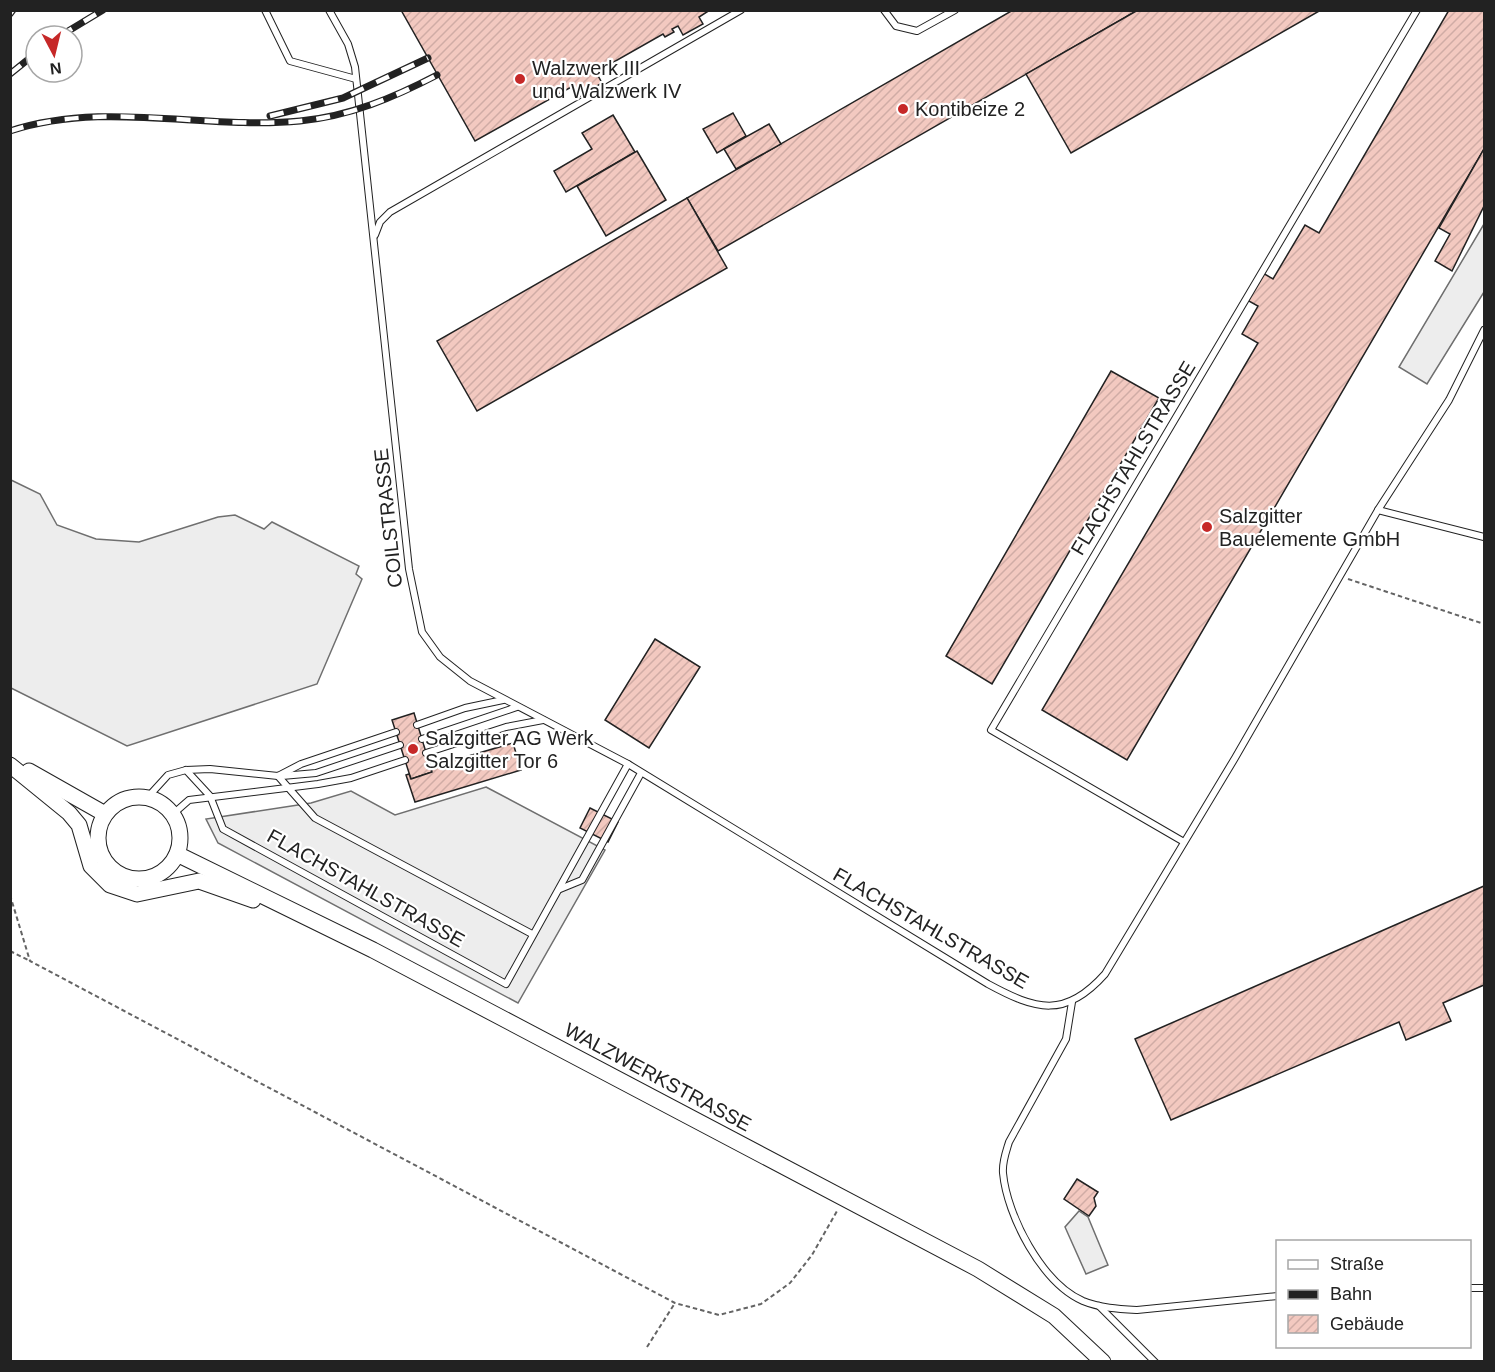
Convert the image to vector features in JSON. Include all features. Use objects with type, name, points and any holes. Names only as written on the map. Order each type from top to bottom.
[{"type":"street","points":[[10,763],[105,814]]},
{"type":"street","points":[[10,763],[69,813],[79,825],[91,866],[99,876],[122,891],[137,894],[159,892],[178,884],[199,881],[321,924]]},
{"type":"street","points":[[127,798],[147,798],[161,803],[173,814],[180,831],[177,854],[170,866],[159,874],[146,879],[132,879],[108,866],[99,847],[99,827],[105,814],[115,804],[127,798]]},
{"type":"street","name":"WALZWERKSTRASSE","points":[[177,854],[321,924],[1033,1301],[1076,1334],[1103,1362]]},
{"type":"lane","points":[[265,10],[290,62],[356,79]]},
{"type":"lane","name":"COILSTRASSE","points":[[329,10],[348,44],[356,79],[410,569],[422,632],[440,657],[470,681],[544,719]]},
{"type":"lane","name":"COILSTRASSE","points":[[375,247],[375,232],[380,222],[390,212],[741,10]]},
{"type":"lane","points":[[884,10],[896,26],[917,31],[955,10]]},
{"type":"lane","name":"FLACHSTAHLSTRASSE","points":[[1184,842],[991,730],[1417,10]]},
{"type":"lane","name":"FLACHSTAHLSTRASSE","points":[[544,719],[628,764],[1014,998],[1046,1007],[1072,1002],[1095,986],[1105,974],[1378,510],[1449,400],[1485,330]]},
{"type":"lane","points":[[1378,510],[1485,537]]},
{"type":"lane","points":[[417,725],[465,708],[504,700]]},
{"type":"lane","points":[[422,739],[518,707]]},
{"type":"lane","points":[[426,753],[506,727],[544,719]]},
{"type":"lane","points":[[278,776],[301,764],[396,732]]},
{"type":"lane","points":[[147,798],[168,775],[186,770],[210,769],[278,776],[316,773],[400,746]]},
{"type":"lane","points":[[173,814],[189,800],[288,789],[351,778],[405,760]]},
{"type":"lane","name":"FLACHSTAHLSTRASSE","points":[[186,770],[210,796],[223,829],[506,984],[628,764]]},
{"type":"lane","name":"FLACHSTAHLSTRASSE","points":[[559,890],[582,880],[641,772]]},
{"type":"lane","name":"FLACHSTAHLSTRASSE","points":[[278,776],[315,818],[532,934]]},
{"type":"lane","points":[[1072,1002],[1066,1039],[1009,1142],[1003,1172],[1017,1221],[1038,1263],[1067,1292],[1098,1306],[1137,1310],[1276,1296]]},
{"type":"lane","points":[[1098,1306],[1155,1362]]},
{"type":"path","points":[[1340,576],[1485,624]]},
{"type":"path","points":[[10,895],[30,961]]},
{"type":"path","points":[[10,951],[675,1303],[719,1316],[761,1304],[790,1283],[812,1255],[843,1200]]},
{"type":"path","points":[[647,1347],[675,1303]]},
{"type":"shaded area","points":[[1484,224],[1484,292],[1427,384],[1399,367]]},
{"type":"shaded area","points":[[11,480],[40,494],[57,525],[96,539],[139,542],[218,517],[235,515],[264,529],[272,522],[359,566],[356,574],[362,579],[317,684],[127,746],[11,688]]},
{"type":"shaded area","points":[[486,787],[605,850],[518,1003],[218,843],[206,819],[311,803],[351,791],[395,815]]},
{"type":"shaded area","points":[[1079,1211],[1088,1217],[1108,1265],[1086,1274],[1065,1227]]},
{"type":"building","name":"Walzwerk III und Walzwerk IV","points":[[401,10],[710,10],[699,17],[703,24],[683,35],[678,26],[672,29],[674,32],[665,37],[663,34],[596,72],[602,83],[579,97],[573,86],[475,141]]},
{"type":"building","name":"Kontibeize 2","points":[[1013,10],[1138,10],[718,251],[687,198]]},
{"type":"building","points":[[1138,10],[1321,10],[1071,153],[1026,74]]},
{"type":"building","name":"Salzgitter Bauelemente GmbH","points":[[1449,10],[1484,10],[1484,149],[1127,760],[1042,710],[1258,343],[1242,334],[1258,306],[1247,300],[1263,273],[1273,279],[1305,225],[1319,233]]},
{"type":"building","points":[[733,113],[746,136],[717,153],[703,129]]},
{"type":"building","points":[[613,115],[635,152],[566,192],[554,171],[592,149],[582,133]]},
{"type":"building","points":[[769,124],[781,144],[736,169],[724,149]]},
{"type":"building","points":[[1484,149],[1484,206],[1452,271],[1435,261],[1450,234],[1439,228]]},
{"type":"building","points":[[637,151],[666,200],[606,236],[577,186]]},
{"type":"building","points":[[687,198],[727,268],[477,411],[437,341]]},
{"type":"building","points":[[1111,371],[1159,398],[992,684],[946,656]]},
{"type":"building","points":[[655,639],[700,667],[649,748],[605,720]]},
{"type":"building","name":"Salzgitter AG Werk Salzgitter Tor 6","points":[[414,713],[432,772],[411,779],[392,720]]},
{"type":"building","points":[[513,743],[521,770],[415,802],[406,775],[409,774],[411,779],[432,772],[431,767]]},
{"type":"building","points":[[590,808],[618,822],[608,842],[580,828]]},
{"type":"building","points":[[1484,886],[1484,985],[1443,1003],[1451,1021],[1406,1040],[1399,1022],[1171,1120],[1135,1039]]},
{"type":"building","points":[[1077,1179],[1098,1192],[1094,1198],[1096,1206],[1089,1216],[1064,1199]]},
{"type":"railway","points":[[10,14],[13,10]]},
{"type":"railway","points":[[80,24],[103,10]]},
{"type":"railway","points":[[270,116],[343,98],[428,58]]},
{"type":"railway","points":[[10,74],[24,63]]},
{"type":"railway","points":[[10,131],[46,122],[82,118],[155,118],[264,123],[318,119],[371,105],[437,75]]},
{"type":"place","name":"Walzwerk III und Walzwerk IV","points":[[520,79]]},
{"type":"place","name":"Kontibeize 2","points":[[903,109]]},
{"type":"place","name":"Salzgitter Bauelemente GmbH","points":[[1207,527]]},
{"type":"place","name":"Salzgitter AG Werk Salzgitter Tor 6","points":[[413,749]]}]
